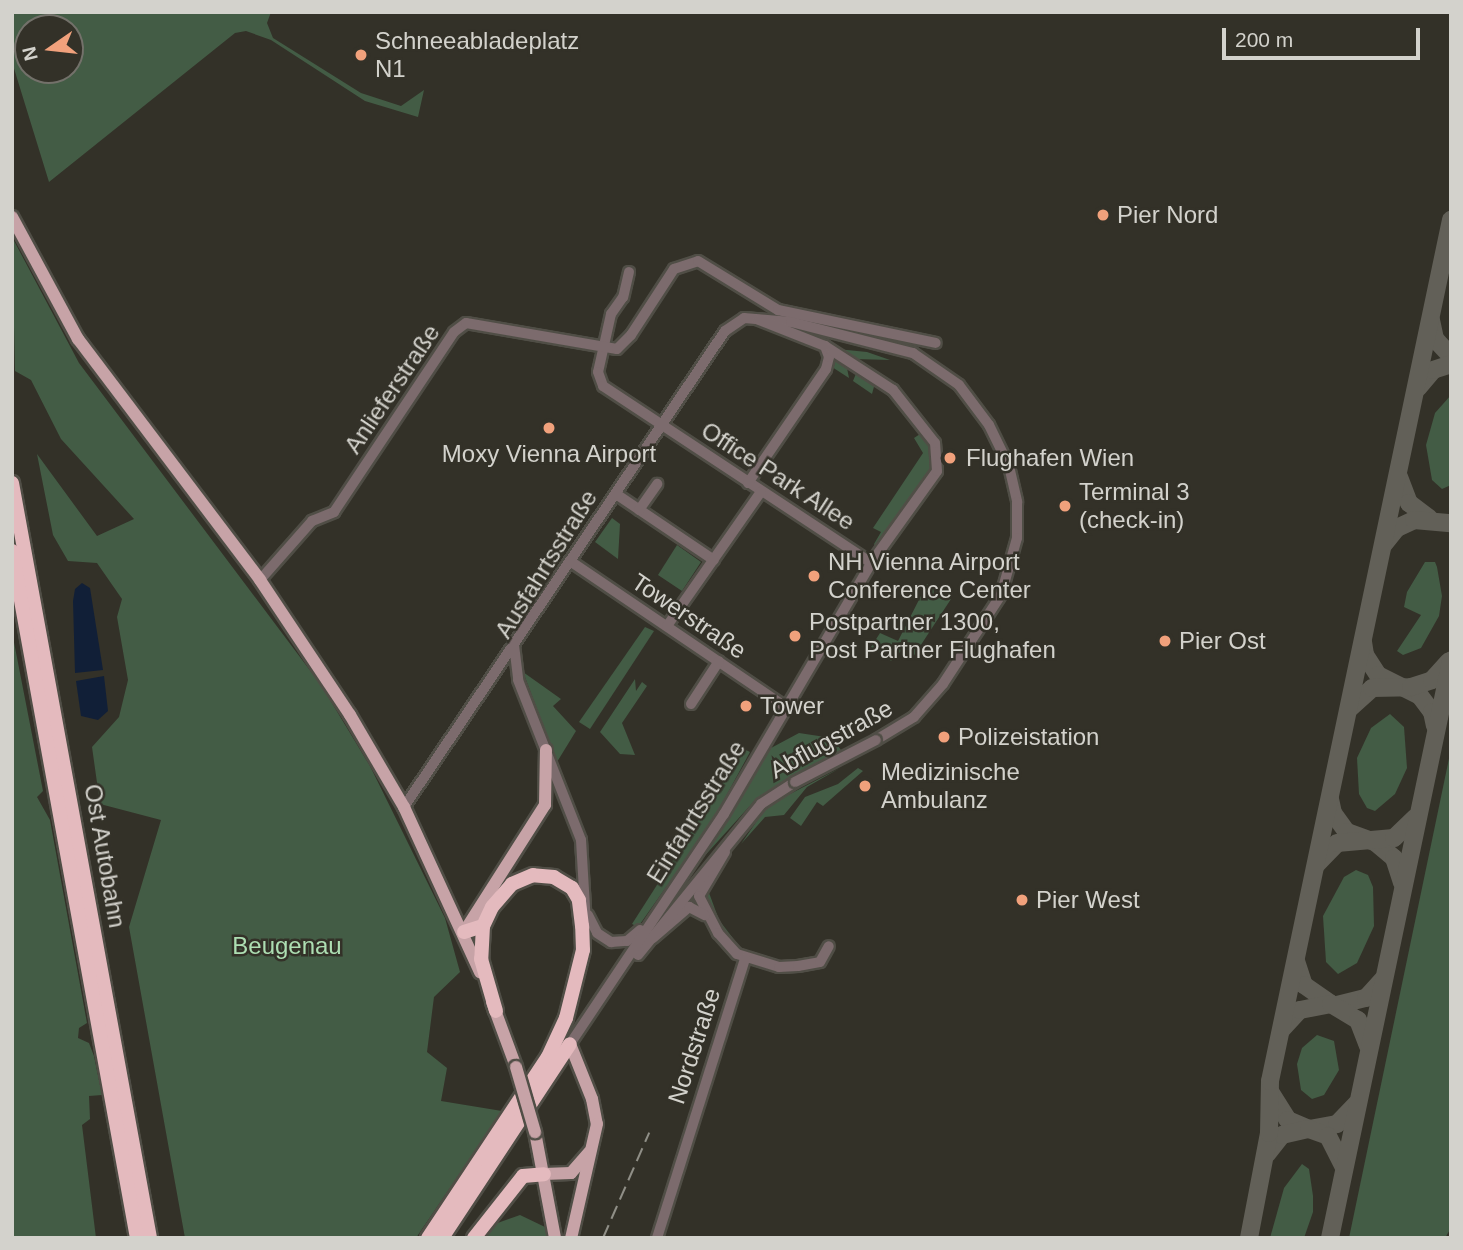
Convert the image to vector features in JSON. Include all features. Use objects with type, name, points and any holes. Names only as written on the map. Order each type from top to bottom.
[{"type":"highway","name":"Ost Autobahn","points":[[12,483],[137,1238]]},
{"type":"highway","name":"Ost Autobahn","points":[[12,551],[64,791]]},
{"type":"highway","name":"Ost Autobahn","points":[[69,819],[153,1238]]},
{"type":"highway","points":[[428,1238],[548,1057],[573,995],[583,950],[579,900],[572,888],[554,877],[533,875],[512,884],[492,906],[483,926],[481,959],[496,1011]]},
{"type":"highway","points":[[464,932],[483,926]]},
{"type":"highway","points":[[442,1238],[570,1044]]},
{"type":"highway","points":[[474,1238],[523,1176],[544,1174]]},
{"type":"main road","points":[[12,217],[78,338],[260,580],[350,715],[404,807],[464,932],[516,1068],[535,1132],[555,1238]]},
{"type":"main road","points":[[464,932],[545,805],[546,750]]},
{"type":"main road","points":[[454,910],[465,913],[480,906]]},
{"type":"main road","points":[[570,1044],[592,1099],[596,1137],[571,1238]]},
{"type":"main road","points":[[544,1174],[571,1173],[586,1158],[596,1137]]},
{"type":"street","points":[[603,348],[620,348],[680,264],[698,261],[778,310],[936,343]]},
{"type":"street","name":"Office Park Allee","points":[[629,272],[623,297],[611,314],[603,348],[597,377],[603,387],[871,563]]},
{"type":"street","name":"Einfahrtsstraße","points":[[570,1044],[625,967],[724,814],[784,706],[871,563],[899,528],[937,471],[935,443],[893,390],[825,346],[753,317]]},
{"type":"street","name":"Ausfahrtsstraße","points":[[583,950],[587,914],[582,840],[518,681],[514,644],[725,331],[736,321],[753,317]]},
{"type":"street","name":"Abflugstraße","points":[[625,967],[761,804],[794,782],[876,740],[914,717],[943,684],[1001,595],[1017,538],[1012,478],[981,414],[959,385],[933,364],[889,344],[753,317]]},
{"type":"street","name":"Anlieferstraße","points":[[260,580],[312,521],[334,512],[454,332],[466,323],[603,348]]},
{"type":"street","points":[[748,483],[825,369],[829,357],[825,346]]},
{"type":"street","points":[[639,510],[657,484]]},
{"type":"street","points":[[667,626],[761,492]]},
{"type":"street","points":[[615,494],[715,560]]},
{"type":"street","name":"Towerstraße","points":[[570,561],[784,706]]},
{"type":"street","points":[[404,807],[514,644]]},
{"type":"street","points":[[691,704],[719,661]]},
{"type":"street","points":[[492,677],[504,673],[518,681]]},
{"type":"street","points":[[727,846],[719,866],[699,891],[709,919],[728,946],[745,959],[779,967],[820,962],[828,946]]},
{"type":"street","points":[[587,914],[602,939],[619,943],[635,937],[662,906]]},
{"type":"street","points":[[650,940],[689,907],[709,919]]},
{"type":"street","name":"Nordstraße","points":[[657,1238],[745,959]]},
{"type":"green space","points":[[12,12],[271,12],[267,23],[273,38],[361,93],[401,106],[424,90],[418,117],[365,101],[271,40],[246,31],[235,33],[49,182],[19,84],[84,84],[84,14],[14,14],[14,68]]},
{"type":"green space","name":"Beugenau","points":[[12,237],[79,363],[321,685],[370,766],[445,918],[460,972],[434,997],[427,1052],[447,1068],[441,1101],[502,1111],[416,1238],[185,1238],[129,927],[161,820],[100,804],[92,747],[119,717],[128,680],[117,617],[122,599],[97,563],[68,561],[53,535],[37,454],[97,536],[134,519],[61,439],[31,380],[15,371]]},
{"type":"green space","points":[[837,349],[867,352],[890,360],[855,359]]},
{"type":"green space","points":[[832,354],[846,363],[849,378],[832,367]]},
{"type":"green space","points":[[857,371],[875,383],[872,394],[853,381]]},
{"type":"green space","points":[[1451,395],[1451,485],[1442,489],[1432,480],[1426,445],[1435,413]]},
{"type":"green space","points":[[907,416],[930,442],[933,466],[877,550],[874,544],[881,532],[873,528],[923,453],[914,438],[920,434]]},
{"type":"green space","points":[[612,518],[620,524],[618,559],[595,542]]},
{"type":"green space","points":[[677,545],[701,562],[682,591],[658,575]]},
{"type":"green space","points":[[1425,562],[1435,562],[1437,567],[1442,596],[1439,616],[1421,648],[1403,655],[1397,651],[1421,615],[1404,607],[1407,592]]},
{"type":"green space","points":[[927,584],[951,599],[913,657],[902,650],[891,661],[871,647],[880,633],[898,641]]},
{"type":"green space","points":[[645,627],[654,631],[590,729],[579,722]]},
{"type":"green space","points":[[12,632],[43,791],[37,797],[50,820],[87,1023],[79,1028],[78,1038],[89,1043],[102,1095],[89,1096],[90,1119],[82,1125],[96,1238],[12,1238]]},
{"type":"green space","points":[[523,672],[561,699],[553,706],[576,731],[557,762]]},
{"type":"green space","points":[[635,679],[636,691],[642,682],[647,686],[622,723],[635,755],[620,754],[600,732]]},
{"type":"green space","points":[[1390,714],[1404,727],[1407,768],[1395,794],[1375,811],[1367,808],[1359,794],[1357,758],[1371,728]]},
{"type":"green space","points":[[799,733],[832,738],[841,750],[757,798],[700,861],[771,748]]},
{"type":"green space","points":[[744,749],[750,752],[712,822],[638,927],[632,924]]},
{"type":"green space","points":[[1451,749],[1451,1228],[1445,1238],[1349,1238]]},
{"type":"green space","points":[[840,768],[807,787],[784,815],[765,817],[741,844],[767,806]]},
{"type":"green space","points":[[858,768],[863,771],[823,806],[817,802],[801,826],[790,818],[805,797],[838,784]]},
{"type":"green space","points":[[1356,870],[1368,875],[1373,887],[1374,926],[1357,963],[1338,974],[1326,962],[1323,916],[1344,877]]},
{"type":"green space","points":[[708,890],[719,920],[739,946],[716,924],[703,900]]},
{"type":"green space","points":[[1317,1035],[1334,1041],[1339,1070],[1324,1095],[1312,1099],[1301,1090],[1297,1064],[1302,1048]]},
{"type":"green space","points":[[1302,1164],[1309,1169],[1313,1196],[1313,1212],[1304,1238],[1270,1238],[1284,1188]]},
{"type":"green space","points":[[520,1215],[545,1227],[547,1238],[480,1238],[492,1225]]},
{"type":"water","points":[[82,583],[90,588],[103,670],[75,673],[73,601],[75,589]]},
{"type":"water","points":[[104,676],[108,711],[98,720],[81,716],[76,681]]},
{"type":"taxiway","points":[[1249,1238],[1269,1133],[1270,1081],[1451,220]]},
{"type":"taxiway","points":[[1431,320],[1435,339],[1451,356]]},
{"type":"taxiway","points":[[1418,388],[1433,370],[1451,364]]},
{"type":"taxiway","points":[[1399,477],[1409,503],[1429,518]]},
{"type":"taxiway","points":[[1384,544],[1397,528],[1414,520],[1451,523]]},
{"type":"taxiway","points":[[1363,642],[1365,655],[1378,675],[1420,696],[1432,712],[1435,726]]},
{"type":"taxiway","points":[[1349,709],[1372,688],[1411,687],[1432,680],[1449,661]]},
{"type":"taxiway","points":[[1330,1238],[1451,661]]},
{"type":"taxiway","points":[[1330,799],[1333,813],[1347,832],[1375,842],[1394,858],[1402,883]]},
{"type":"taxiway","points":[[1316,865],[1337,843],[1394,838],[1416,817]]},
{"type":"taxiway","points":[[1296,961],[1304,985],[1331,1004]]},
{"type":"taxiway","points":[[1337,1005],[1366,998],[1383,979]]},
{"type":"taxiway","points":[[1282,1029],[1300,1010],[1331,1004],[1358,1020],[1368,1046]]},
{"type":"taxiway","points":[[1271,1093],[1288,1120],[1309,1129],[1337,1124],[1356,1104]]},
{"type":"taxiway","points":[[1267,1154],[1282,1135],[1309,1129],[1328,1136],[1343,1166]]},
{"type":"railway","points":[[603,1238],[649,1133]]},
{"type":"place","name":"Schneeabladeplatz N1","points":[[361,55]]},
{"type":"place","name":"Pier Nord","points":[[1103,215]]},
{"type":"place","name":"Moxy Vienna Airport","points":[[549,428]]},
{"type":"place","name":"Flughafen Wien","points":[[950,458]]},
{"type":"place","name":"Terminal 3 (check-in)","points":[[1065,506]]},
{"type":"place","name":"NH Vienna Airport Conference Center","points":[[814,576]]},
{"type":"place","name":"Postpartner 1300, Post Partner Flughafen","points":[[795,636]]},
{"type":"place","name":"Pier Ost","points":[[1165,641]]},
{"type":"place","name":"Tower","points":[[746,706]]},
{"type":"place","name":"Polizeistation","points":[[944,737]]},
{"type":"place","name":"Medizinische Ambulanz","points":[[865,786]]},
{"type":"place","name":"Pier West","points":[[1022,900]]}]
